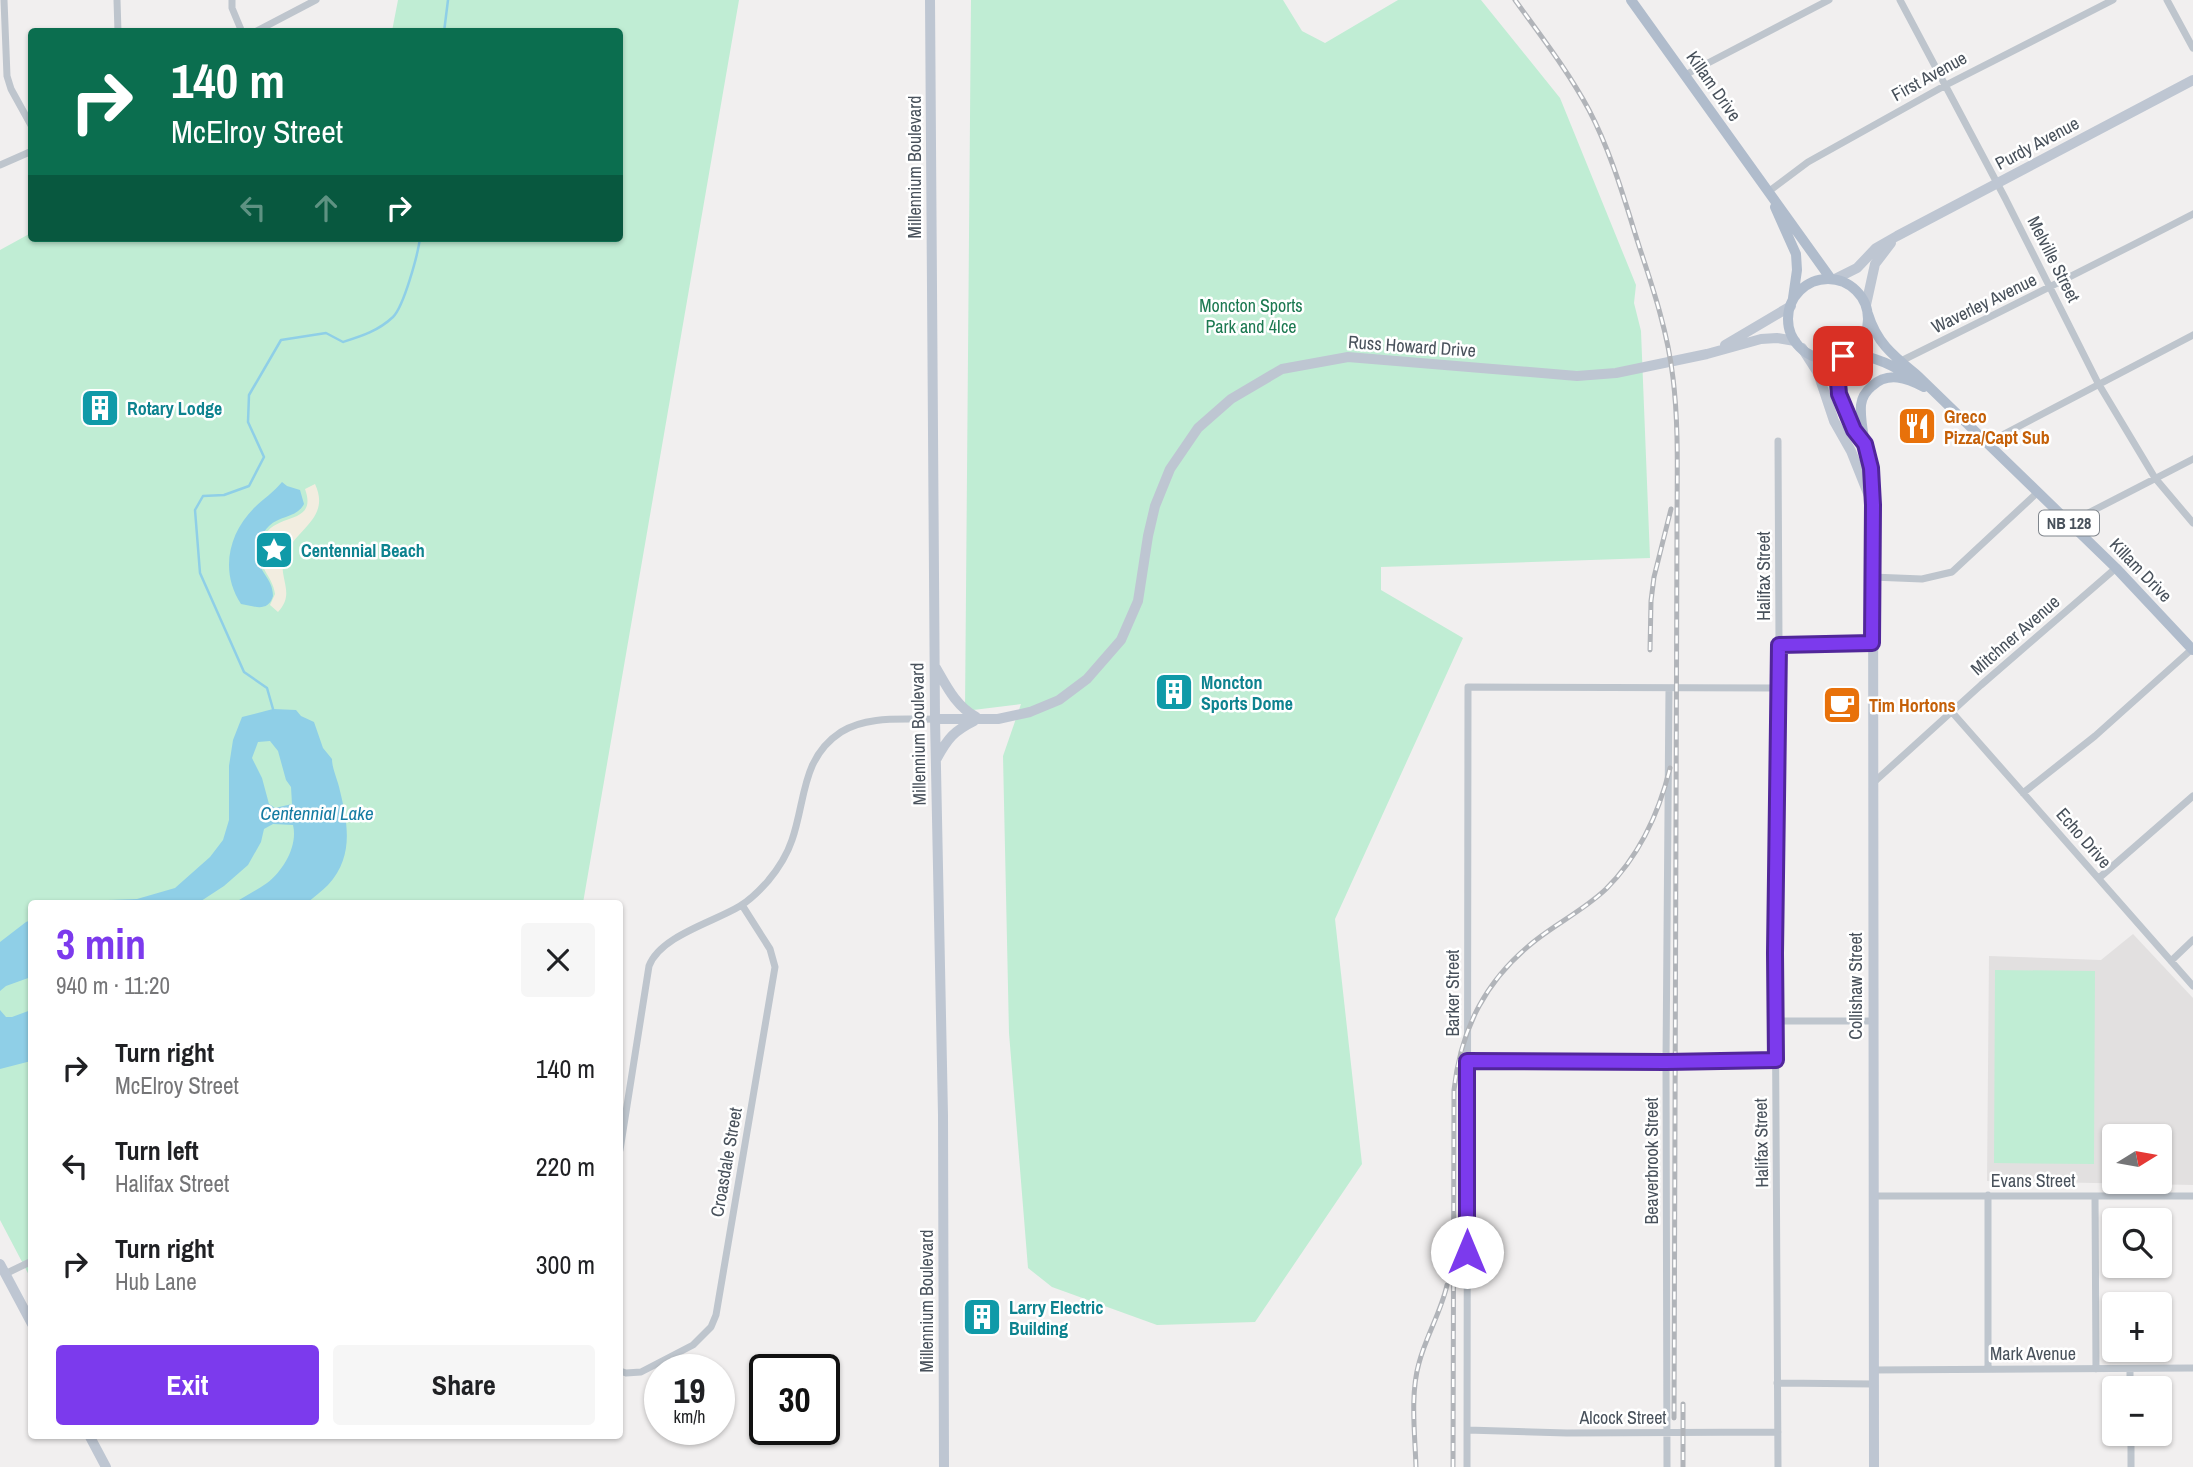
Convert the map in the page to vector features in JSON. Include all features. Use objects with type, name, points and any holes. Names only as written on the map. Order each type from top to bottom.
[{"type":"main road","name":"Killam Drive","points":[[1631,0],[1833,279]]},
{"type":"main road","name":"Killam Drive","points":[[1768,192],[1796,254],[1797,270],[1792,303]]},
{"type":"main road","points":[[1833,279],[1853,288],[1867,309],[1865,334],[1860,343],[1845,355],[1817,357],[1799,344],[1789,324],[1792,303],[1799,291],[1812,282],[1833,279]]},
{"type":"main road","name":"Killam Drive","points":[[1867,309],[1872,330],[1878,338],[2116,568],[2192,649]]},
{"type":"main road","name":"Killam Drive","points":[[1845,355],[1868,356],[1892,365],[1941,399]]},
{"type":"main road","points":[[1865,444],[1861,405],[1866,390],[1877,381],[1889,377],[1909,379],[1926,388]]},
{"type":"street","points":[[4,0],[6,76],[28,120]]},
{"type":"street","points":[[117,0],[118,28]]},
{"type":"street","points":[[232,0],[232,8],[240,28]]},
{"type":"street","points":[[263,28],[316,0]]},
{"type":"street","name":"Millennium Boulevard","points":[[930,0],[934,665],[943,1129],[944,1467]]},
{"type":"street","points":[[1685,75],[1829,0]]},
{"type":"street","name":"Melville Street","points":[[1900,0],[1997,183],[2098,383],[2155,478],[2193,523]]},
{"type":"street","name":"First Avenue","points":[[1768,192],[1808,162],[1946,85],[2113,0]]},
{"type":"street","points":[[2167,0],[2193,48]]},
{"type":"street","name":"Purdy Avenue","points":[[1833,279],[1854,269],[1876,248],[1897,236],[2193,80]]},
{"type":"street","points":[[0,166],[28,153]]},
{"type":"street","name":"Waverley Avenue","points":[[1901,361],[2193,214]]},
{"type":"street","name":"Purdy Avenue","points":[[1867,309],[1875,264],[1897,236]]},
{"type":"street","name":"Russ Howard Drive","points":[[1707,354],[1792,303]]},
{"type":"street","points":[[1987,443],[2193,335]]},
{"type":"street","name":"Russ Howard Drive","points":[[935,719],[998,719],[1030,712],[1059,700],[1087,679],[1121,640],[1138,601],[1155,506],[1170,469],[1198,428],[1231,399],[1282,369],[1348,357],[1577,376],[1616,373],[1760,340],[1777,338],[1799,344]]},
{"type":"street","name":"Collishaw Street","points":[[1799,344],[1818,373],[1834,421],[1856,463],[1873,505]]},
{"type":"street","name":"Collishaw Street","points":[[1845,355],[1838,382],[1839,394],[1854,430],[1865,444],[1871,468],[1873,505],[1874,1467]]},
{"type":"street","name":"Halifax Street","points":[[1778,441],[1778,1467]]},
{"type":"street","points":[[2069,523],[2193,459]]},
{"type":"street","points":[[1872,577],[1922,579],[1952,572],[2038,492]]},
{"type":"street","name":"Mitchner Avenue","points":[[1873,783],[1951,711],[2116,568]]},
{"type":"street","points":[[1779,645],[1872,643]]},
{"type":"street","points":[[2023,793],[2095,736],[2192,649]]},
{"type":"street","points":[[934,665],[958,704],[978,719],[954,732],[935,760]]},
{"type":"street","name":"Barker Street","points":[[1467,1467],[1468,687],[1669,688]]},
{"type":"street","points":[[1669,688],[1779,688]]},
{"type":"street","name":"Beaverbrook Street","points":[[1667,1467],[1669,688]]},
{"type":"street","name":"Echo Drive","points":[[1951,711],[2193,986]]},
{"type":"street","points":[[623,1131],[649,966],[653,957],[666,944],[742,905],[763,887],[778,868],[791,843],[806,779],[814,760],[826,744],[842,731],[860,724],[878,720],[935,719]]},
{"type":"street","points":[[2099,878],[2193,796]]},
{"type":"street","name":"Croasdale Street","points":[[623,1371],[641,1372],[693,1345],[711,1327],[716,1315],[775,967],[771,949],[742,905]]},
{"type":"street","points":[[2172,961],[2193,940]]},
{"type":"street","points":[[1776,1021],[1873,1021]]},
{"type":"street","points":[[1467,1061],[1776,1060]]},
{"type":"street","points":[[1988,1195],[1988,1369]]},
{"type":"street","name":"Evans Street","points":[[1873,1196],[2193,1196]]},
{"type":"street","points":[[2095,1196],[2096,1369]]},
{"type":"street","points":[[28,1262],[2,1271],[28,1317]]},
{"type":"street","name":"Mark Avenue","points":[[1873,1370],[2193,1368]]},
{"type":"street","points":[[2130,1369],[2130,1376]]},
{"type":"street","points":[[1777,1382],[1873,1384]]},
{"type":"street","name":"Alcock Street","points":[[1467,1430],[1778,1433]]},
{"type":"street","points":[[91,1439],[106,1467]]},
{"type":"street","points":[[2131,1446],[2131,1467]]},
{"type":"shaded area","points":[[2133,934],[2193,998],[2193,1185],[2172,1185],[2172,1124],[2102,1124],[2102,1183],[1987,1181],[1989,956],[2101,960]]},
{"type":"green space","points":[[398,0],[739,0],[584,900],[28,900],[28,1273],[0,1220],[0,250],[28,235],[28,242],[623,242],[623,28],[393,28]]},
{"type":"green space","name":"Moncton Sports Park and 4Ice","points":[[971,0],[1283,0],[1302,31],[1325,43],[1398,0],[1481,0],[1560,98],[1636,285],[1634,303],[1641,331],[1650,558],[1381,567],[1381,590],[1463,638],[1335,919],[1362,1164],[1255,1322],[1157,1325],[1052,1287],[1028,1268],[1009,1033],[1003,756],[1021,704],[965,711]]},
{"type":"green space","points":[[1995,970],[2095,971],[2094,1164],[1994,1163]]},
{"type":"sand","name":"Centennial Beach","points":[[315,484],[319,506],[310,523],[285,555],[283,570],[286,598],[278,612],[270,605],[275,594],[262,565],[262,542],[274,526],[305,509],[308,501],[305,489]]},
{"type":"water","points":[[282,482],[300,490],[304,504],[297,512],[269,526],[260,540],[258,561],[272,589],[271,601],[264,607],[241,604],[234,592],[229,566],[233,541],[245,518]]},
{"type":"water","name":"Centennial Lake","points":[[273,709],[296,710],[301,716],[314,722],[323,748],[332,759],[347,828],[342,863],[328,885],[310,900],[239,900],[267,883],[288,857],[293,841],[293,825],[273,824],[264,829],[261,842],[248,865],[203,900],[108,900],[137,899],[175,888],[210,857],[223,840],[229,820],[229,766],[233,740],[242,717]],"holes":[[[270,741],[278,751],[286,780],[291,787],[292,804],[275,808],[269,804],[262,778],[252,758],[258,742]]]},
{"type":"water","points":[[28,921],[28,978],[0,991],[0,942]]},
{"type":"water","points":[[0,1010],[6,1017],[28,1011],[28,1062],[0,1069]]},
{"type":"waterway","points":[[444,28],[448,0]]},
{"type":"waterway","points":[[273,709],[267,688],[244,672],[200,573],[195,510],[203,496],[224,495],[249,486],[264,457],[248,422],[249,395],[281,340],[326,333],[343,342],[382,326],[393,317],[406,291],[419,242]]},
{"type":"railway","points":[[1515,0],[1572,81],[1605,144],[1655,297],[1668,345],[1673,378],[1677,471],[1674,1418]]},
{"type":"railway","points":[[1650,650],[1654,577],[1671,509]]},
{"type":"railway","points":[[1453,1467],[1454,1090],[1463,1046],[1479,1006],[1503,971],[1536,940],[1598,896],[1618,876],[1638,848],[1654,817],[1670,768]]},
{"type":"railway","points":[[1416,1467],[1416,1375],[1447,1285]]},
{"type":"railway","points":[[1683,1404],[1683,1467]]},
{"type":"place","name":"Rotary Lodge","points":[[100,408]]},
{"type":"place","name":"Greco Pizza/Capt Sub","points":[[1917,426]]},
{"type":"place","name":"Centennial Beach","points":[[274,550]]},
{"type":"place","name":"Moncton Sports Dome","points":[[1174,692]]},
{"type":"place","name":"Tim Hortons","points":[[1842,705]]},
{"type":"place","name":"Larry Electric Building","points":[[982,1317]]},
{"type":"route","points":[[1467,1252],[1467,1061],[1776,1060],[1779,645],[1872,643],[1871,468],[1865,444],[1854,430],[1839,394],[1839,371],[1843,356]]}]
